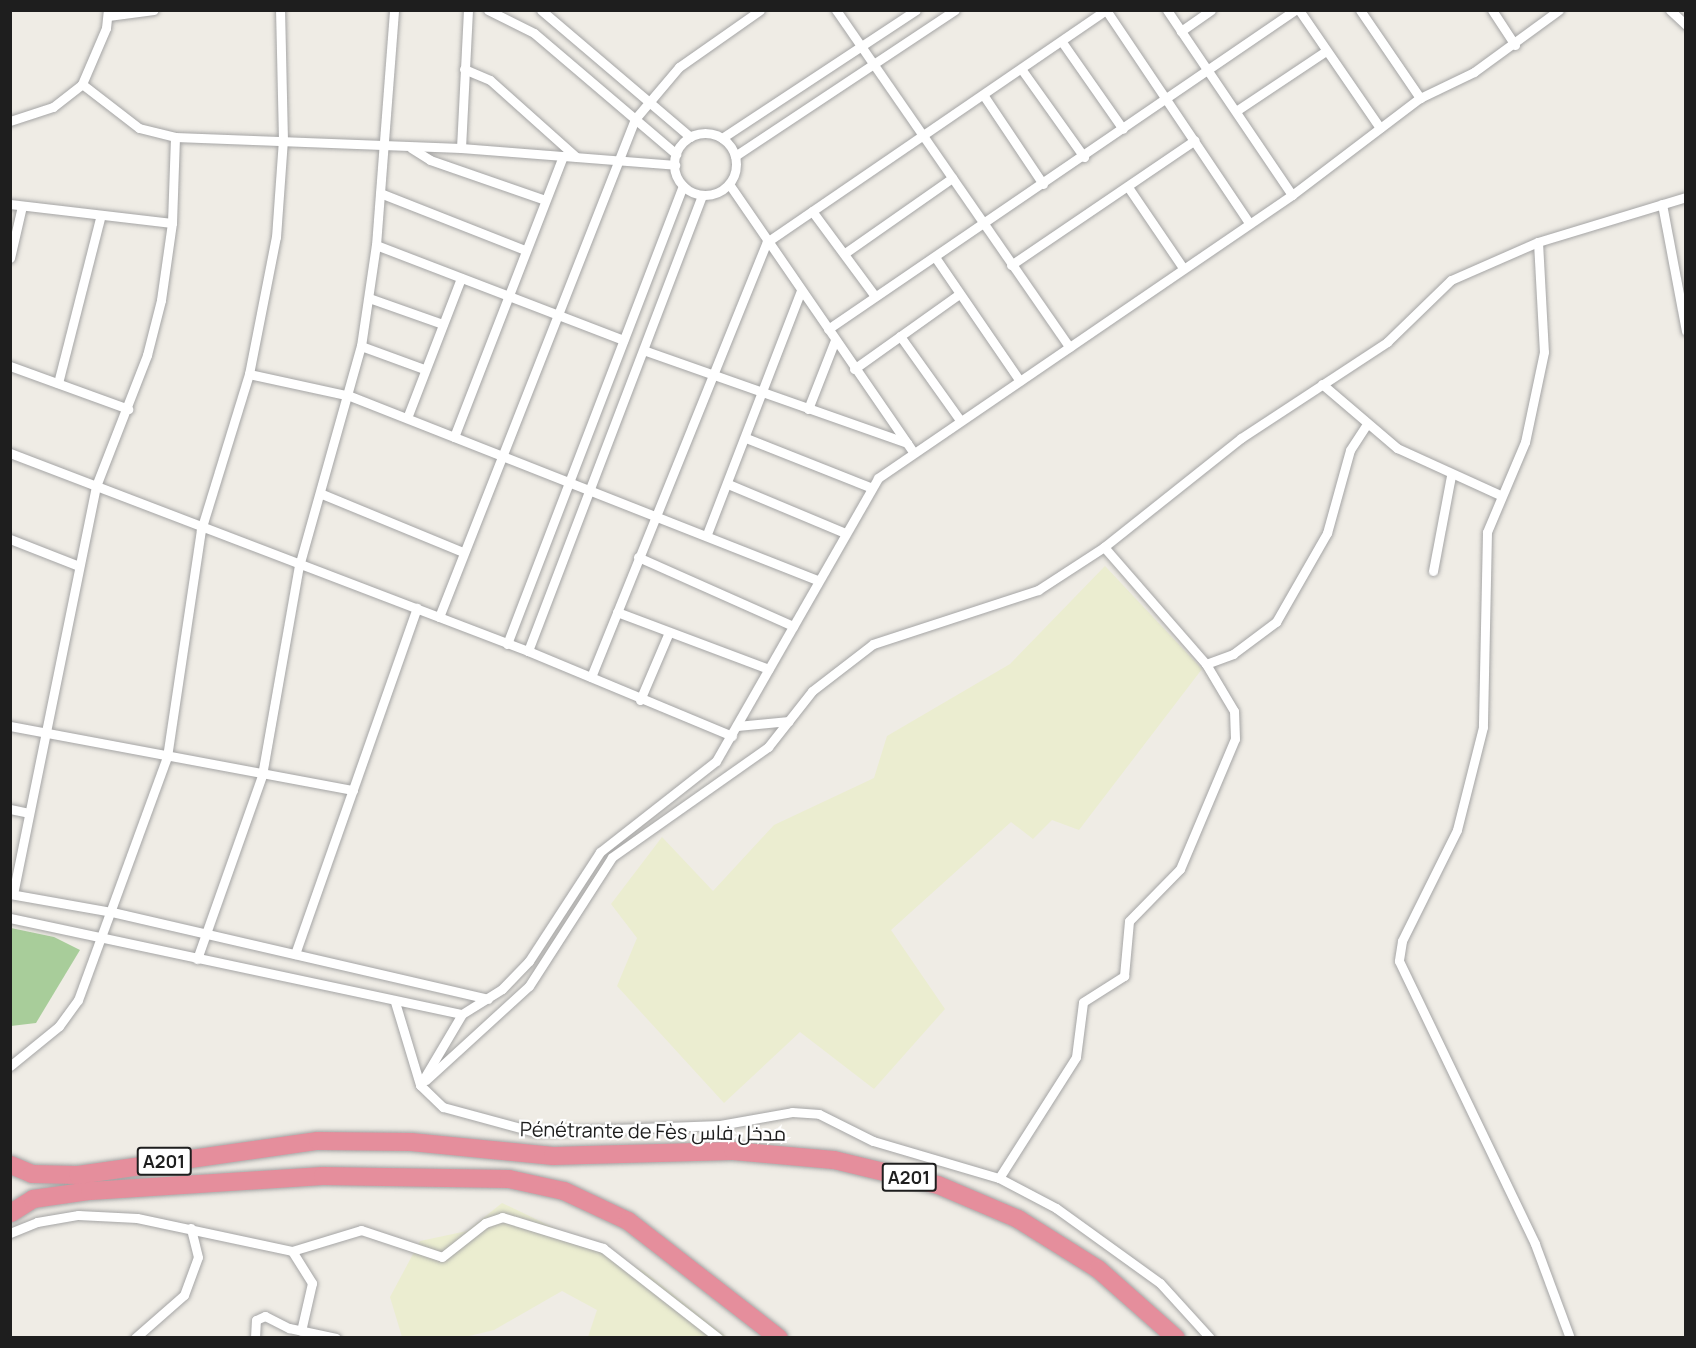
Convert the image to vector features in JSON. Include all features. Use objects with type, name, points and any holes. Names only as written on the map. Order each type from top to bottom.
[{"type":"highway","name":"Pénétrante de Fès مدخل فاس","points":[[11,1165],[32,1174],[78,1175],[318,1141],[411,1142],[553,1155],[733,1151],[834,1160],[938,1185],[1018,1219],[1098,1269],[1176,1338]]},
{"type":"highway","points":[[11,1165],[20,1184],[11,1213]]},
{"type":"highway","name":"A201","points":[[11,1213],[33,1199],[90,1191],[323,1176],[509,1179],[564,1191],[628,1221],[779,1338]]},
{"type":"street","points":[[10,121],[53,107],[81,84],[108,13],[154,10]]},
{"type":"street","points":[[10,1066],[69,1014],[103,939],[166,757],[201,530],[249,375],[276,237],[283,140],[280,10]]},
{"type":"street","points":[[197,959],[262,775],[299,566],[350,396],[361,346],[376,245],[394,10]]},
{"type":"street","points":[[461,148],[468,10]]},
{"type":"street","points":[[488,10],[528,29],[676,154]]},
{"type":"street","points":[[541,10],[690,137],[722,138],[862,48],[916,10]]},
{"type":"street","points":[[439,617],[556,316],[621,161],[635,119],[647,99],[679,67],[760,10]]},
{"type":"street","points":[[836,10],[1069,347]]},
{"type":"street","points":[[913,452],[729,184],[735,156],[954,10]]},
{"type":"street","points":[[591,677],[655,513],[714,375],[767,242],[1022,70],[1106,10],[1249,223]]},
{"type":"street","points":[[1167,10],[1292,195]]},
{"type":"street","points":[[1181,31],[1211,10]]},
{"type":"street","points":[[828,329],[1209,71],[1299,12],[1312,10]]},
{"type":"street","points":[[1360,10],[1420,98]]},
{"type":"street","points":[[1492,10],[1515,45]]},
{"type":"street","points":[[420,1085],[462,1014],[488,999],[528,961],[600,852],[708,770],[732,736],[843,532],[870,487],[913,452],[1292,195],[1420,98],[1515,45],[1559,10]]},
{"type":"street","points":[[1670,10],[1686,25]]},
{"type":"street","points":[[1299,12],[1380,128]]},
{"type":"street","points":[[1062,42],[1123,129]]},
{"type":"street","points":[[1236,111],[1326,51]]},
{"type":"street","points":[[464,69],[490,80],[576,158]]},
{"type":"street","points":[[1022,70],[1084,157]]},
{"type":"street","points":[[81,84],[140,128],[175,137],[461,148],[675,165]]},
{"type":"street","points":[[984,96],[1042,184]]},
{"type":"street","points":[[175,137],[172,224],[155,322],[128,409],[96,486],[12,894],[112,912],[488,999]]},
{"type":"street","points":[[507,644],[683,186],[675,165],[676,154],[690,137]]},
{"type":"street","points":[[722,138],[735,156]]},
{"type":"street","points":[[1011,265],[1195,140]]},
{"type":"street","points":[[410,147],[430,160],[545,200]]},
{"type":"street","points":[[454,437],[563,156]]},
{"type":"street","points":[[845,254],[952,178]]},
{"type":"street","points":[[683,186],[702,195],[729,184]]},
{"type":"street","points":[[1128,187],[1184,268]]},
{"type":"street","points":[[380,193],[525,250]]},
{"type":"street","points":[[528,651],[646,351],[702,195]]},
{"type":"street","points":[[420,1085],[529,986],[612,857],[768,747],[812,691],[876,642],[1021,599],[1104,547],[1241,438],[1400,332],[1444,285],[1538,242],[1686,197]]},
{"type":"street","points":[[10,204],[100,218],[172,224]]},
{"type":"street","points":[[1662,204],[1686,331]]},
{"type":"street","points":[[10,258],[22,206]]},
{"type":"street","points":[[812,211],[875,296]]},
{"type":"street","points":[[58,383],[100,218]]},
{"type":"street","points":[[1538,242],[1544,352],[1525,442],[1500,495],[1485,550],[1483,727],[1457,830],[1402,941],[1399,961],[1535,1244],[1570,1338]]},
{"type":"street","points":[[376,245],[623,340]]},
{"type":"street","points":[[935,257],[1020,381]]},
{"type":"street","points":[[407,418],[461,278]]},
{"type":"street","points":[[707,534],[801,291]]},
{"type":"street","points":[[854,369],[959,294]]},
{"type":"street","points":[[369,298],[443,324]]},
{"type":"street","points":[[900,336],[960,420]]},
{"type":"street","points":[[808,409],[835,340]]},
{"type":"street","points":[[361,346],[424,369]]},
{"type":"street","points":[[646,351],[907,443]]},
{"type":"street","points":[[10,366],[128,409]]},
{"type":"street","points":[[249,375],[350,396],[655,513],[817,580]]},
{"type":"street","points":[[1323,384],[1366,425],[1451,476],[1500,495]]},
{"type":"street","points":[[1206,664],[1233,654],[1276,622],[1327,533],[1350,450],[1366,425]]},
{"type":"street","points":[[746,438],[870,487]]},
{"type":"street","points":[[10,453],[201,530],[528,651],[640,700],[732,736]]},
{"type":"street","points":[[1433,571],[1451,476]]},
{"type":"street","points":[[728,484],[843,532]]},
{"type":"street","points":[[322,494],[464,552]]},
{"type":"street","points":[[10,539],[79,566]]},
{"type":"street","points":[[999,1178],[1035,1113],[1076,1057],[1082,1004],[1124,976],[1129,921],[1180,869],[1226,769],[1236,717],[1206,664],[1104,547]]},
{"type":"street","points":[[638,557],[793,626]]},
{"type":"street","points":[[295,954],[417,609]]},
{"type":"street","points":[[617,612],[769,669]]},
{"type":"street","points":[[640,700],[669,632]]},
{"type":"street","points":[[737,726],[789,721]]},
{"type":"street","points":[[10,726],[262,775],[353,790]]},
{"type":"street","points":[[10,809],[29,813]]},
{"type":"street","points":[[10,918],[395,1002],[462,1014]]},
{"type":"street","points":[[395,1002],[420,1085],[443,1107],[535,1132],[720,1125],[812,1112],[873,1141],[999,1178],[1088,1228],[1136,1263],[1210,1338]]},
{"type":"street","points":[[10,1233],[37,1222],[78,1215],[191,1228],[292,1251],[361,1230],[442,1257],[463,1246],[485,1223],[502,1217],[603,1248],[718,1338]]},
{"type":"street","points":[[135,1338],[148,1321],[176,1305],[191,1282],[198,1245],[191,1228]]},
{"type":"street","points":[[292,1251],[312,1283],[301,1331]]},
{"type":"street","points":[[255,1338],[256,1320],[265,1316],[301,1331],[336,1338]]},
{"type":"green space","points":[[1105,566],[1202,669],[1079,830],[1052,820],[1033,839],[1011,822],[891,930],[945,1009],[874,1089],[800,1032],[724,1103],[617,986],[637,938],[611,904],[662,837],[713,891],[774,825],[874,778],[887,736],[1010,664]]},
{"type":"green space","points":[[11,928],[54,937],[80,950],[36,1023],[11,1026]]},
{"type":"green space","points":[[502,1203],[644,1271],[727,1337],[588,1337],[597,1310],[562,1291],[494,1330],[465,1337],[402,1337],[390,1297],[420,1241],[467,1231]]}]
